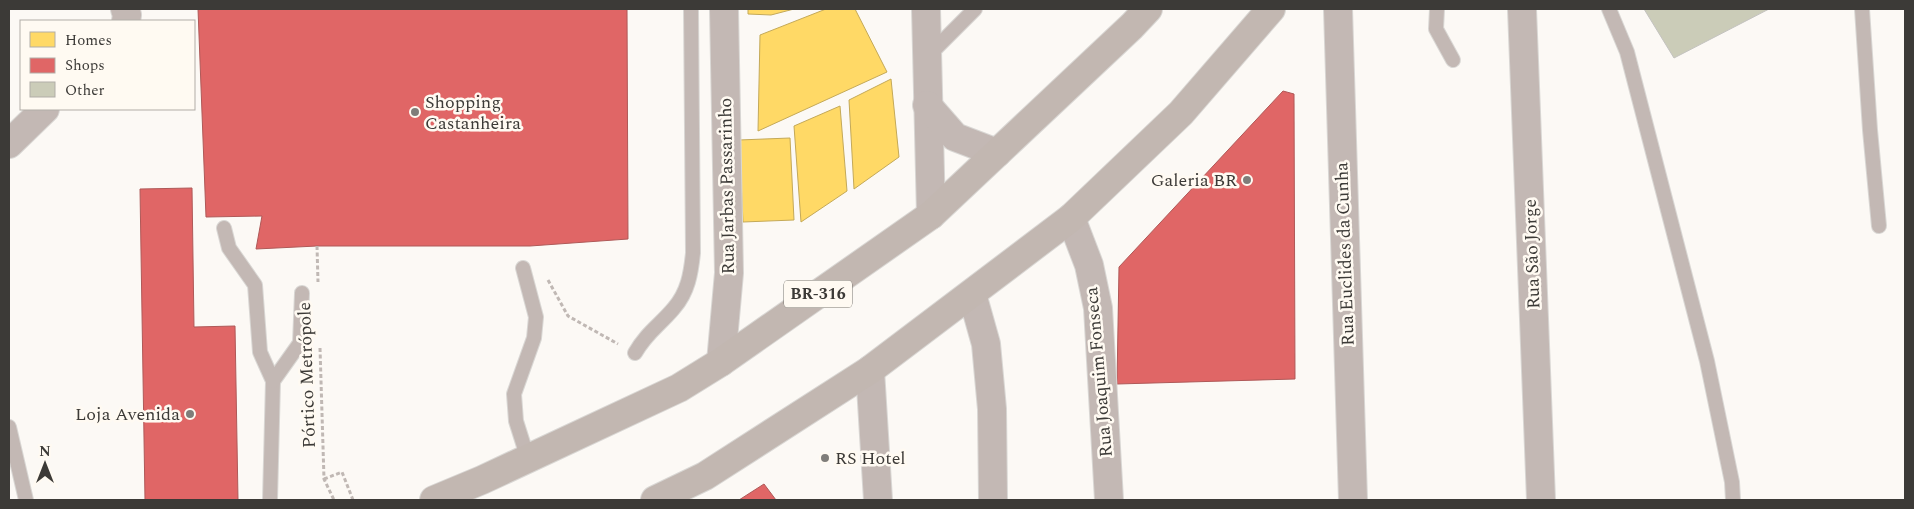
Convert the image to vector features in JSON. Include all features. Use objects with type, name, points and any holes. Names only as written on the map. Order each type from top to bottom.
[{"type":"highway","name":"BR-316","points":[[434,500],[528,459],[679,388],[722,362],[931,215],[1148,9]]},
{"type":"highway","points":[[666,498],[705,476],[870,370],[1071,218],[1181,113],[1271,9]]},
{"type":"street","name":"Rua Jarbas Passarinho","points":[[722,362],[729,273],[724,9]]},
{"type":"street","points":[[926,9],[931,215]]},
{"type":"street","name":"Rua Euclides da Cunha","points":[[1338,9],[1353,500]]},
{"type":"street","name":"Rua São Jorge","points":[[1522,9],[1541,500]]},
{"type":"street","points":[[927,105],[955,137],[997,153]]},
{"type":"street","points":[[9,144],[44,110]]},
{"type":"street","name":"Rua Joaquim Fonseca","points":[[1071,218],[1089,264],[1098,308],[1109,500]]},
{"type":"street","points":[[972,294],[986,344],[992,409],[993,500]]},
{"type":"street","points":[[870,370],[878,500]]},
{"type":"lane","points":[[635,353],[643,338],[674,308],[684,293],[690,277],[693,253],[690,9]]},
{"type":"lane","points":[[927,57],[975,9]]},
{"type":"lane","points":[[1437,9],[1436,29],[1453,60]]},
{"type":"lane","points":[[1609,9],[1626,52],[1707,362],[1732,482],[1733,500]]},
{"type":"lane","points":[[1862,9],[1879,226]]},
{"type":"lane","points":[[224,228],[228,248],[255,284],[260,352],[274,382],[270,500]]},
{"type":"lane","points":[[523,268],[536,317],[534,338],[514,394],[516,421],[528,459]]},
{"type":"lane","points":[[274,382],[300,343],[302,294]]},
{"type":"lane","points":[[9,427],[26,500]]},
{"type":"path","name":"Pórtico Metrópole","points":[[317,246],[318,285]]},
{"type":"path","points":[[544,272],[568,316],[635,353]]},
{"type":"path","name":"Pórtico Metrópole","points":[[320,343],[324,479],[334,500]]},
{"type":"path","points":[[324,479],[342,472],[353,500]]},
{"type":"building: Homes","points":[[748,9],[794,9],[771,15],[748,14]]},
{"type":"building: Homes","points":[[826,9],[855,9],[887,72],[758,131],[760,35]]},
{"type":"building: Homes","points":[[891,79],[899,157],[854,189],[849,100]]},
{"type":"building: Homes","points":[[840,106],[847,191],[801,222],[794,126]]},
{"type":"building: Homes","points":[[790,138],[794,220],[743,222],[739,140]]},
{"type":"building: Shops","name":"Shopping Castanheira","points":[[198,9],[627,9],[628,239],[530,246],[317,246],[256,249],[262,216],[206,217]]},
{"type":"building: Shops","name":"Galeria BR","points":[[1283,91],[1294,94],[1295,379],[1117,384],[1119,267]]},
{"type":"building: Shops","name":"Loja Avenida","points":[[192,188],[194,327],[235,326],[238,500],[145,500],[140,189]]},
{"type":"building: Shops","points":[[764,484],[776,500],[739,500]]},
{"type":"building: Other","points":[[1644,9],[1769,9],[1674,58]]},
{"type":"place","name":"Shopping Castanheira","points":[[415,112]]},
{"type":"place","name":"Galeria BR","points":[[1247,180]]},
{"type":"place","name":"Loja Avenida","points":[[190,414]]},
{"type":"place","name":"RS Hotel","points":[[825,458]]}]
